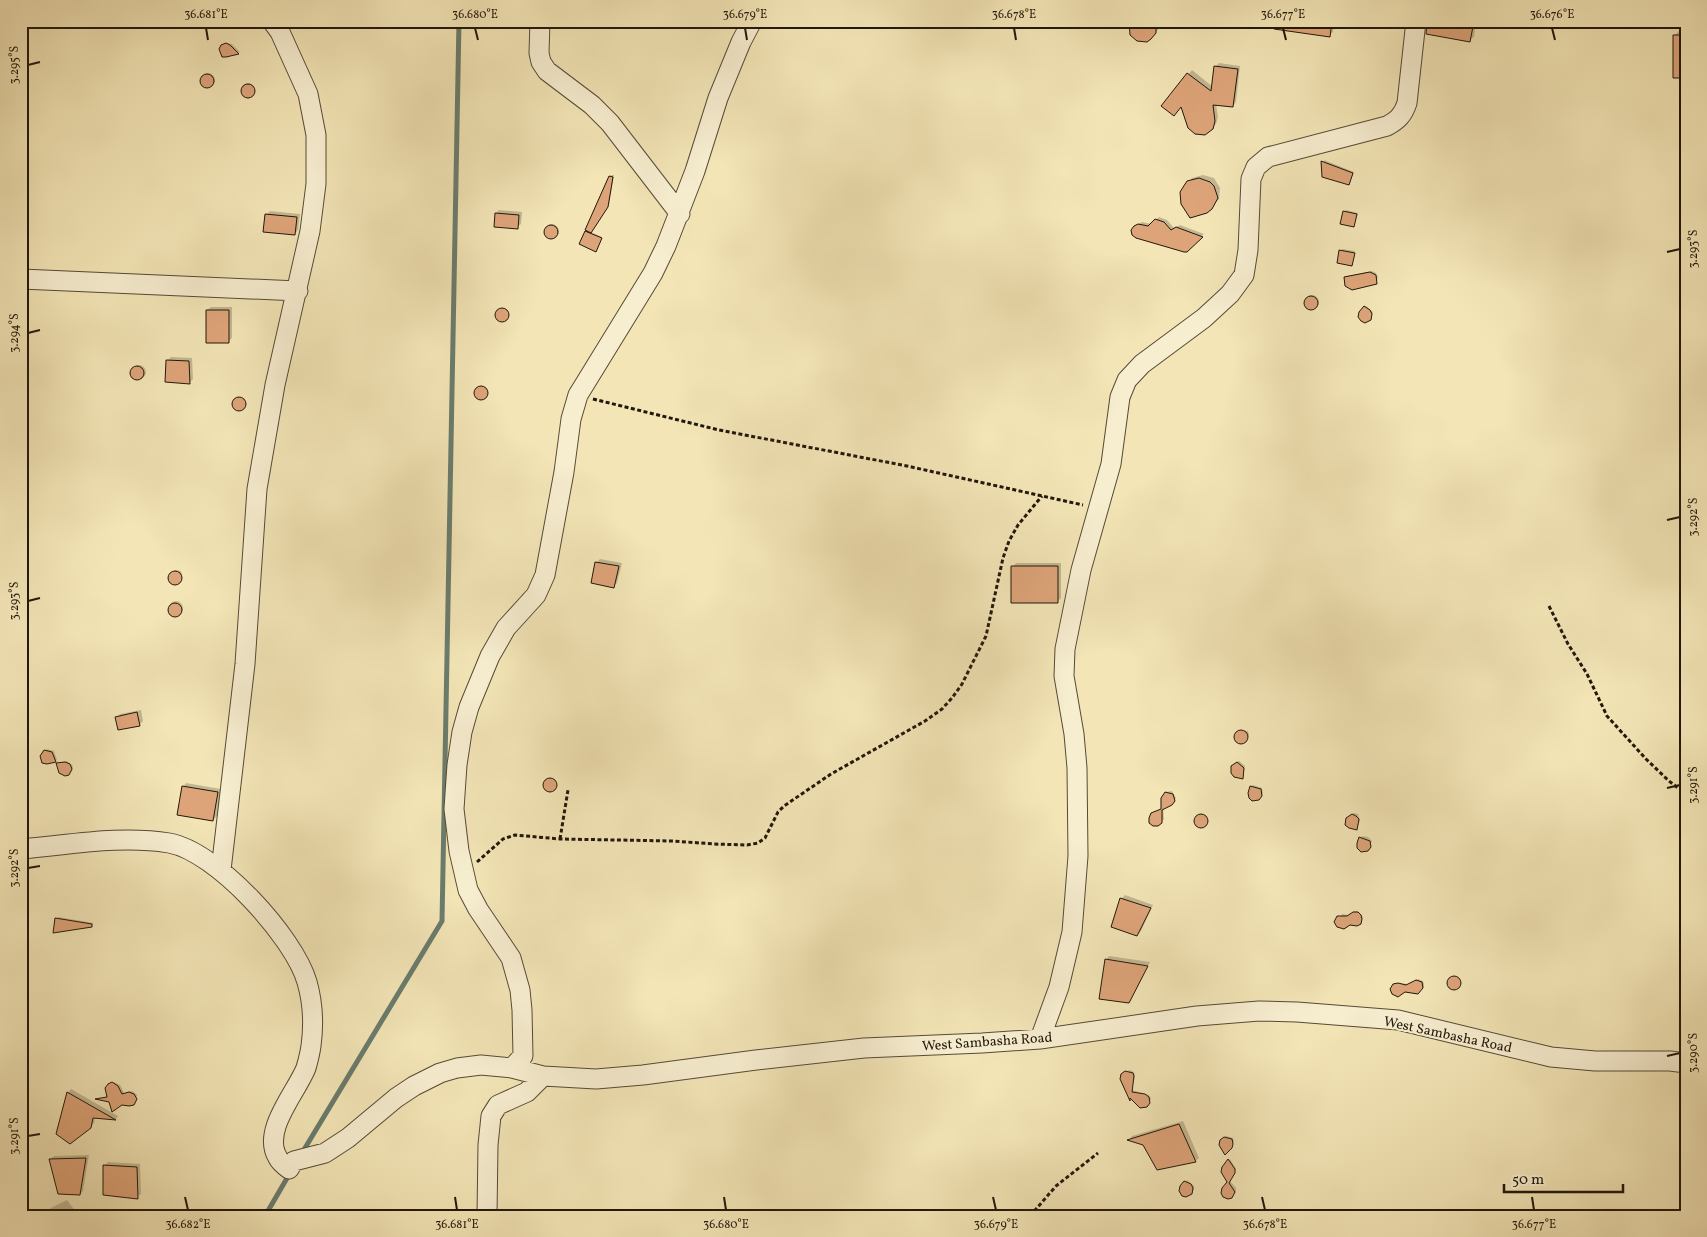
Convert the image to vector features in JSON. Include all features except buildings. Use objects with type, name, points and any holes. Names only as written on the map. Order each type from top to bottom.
[{"type":"street","points":[[21,849],[133,840],[170,844],[201,856],[221,870],[246,664],[256,489],[275,386],[298,291],[310,231],[314,194],[316,135],[308,94],[280,32],[272,21]]},
{"type":"street","points":[[540,21],[539,54],[541,62],[547,71],[592,104],[610,123],[680,214]]},
{"type":"street","points":[[512,1068],[523,1056],[520,990],[511,958],[478,909],[468,890],[455,825],[454,809],[458,752],[462,732],[469,707],[490,656],[506,628],[536,595],[544,575],[564,472],[571,419],[578,395],[653,273],[680,214],[718,98],[752,21]]},
{"type":"street","points":[[1040,1039],[1060,987],[1072,932],[1078,856],[1077,768],[1074,734],[1064,676],[1065,649],[1081,570],[1111,464],[1120,397],[1127,380],[1142,364],[1204,318],[1230,294],[1244,275],[1248,250],[1251,179],[1256,167],[1268,157],[1388,126],[1404,113],[1407,103],[1416,21]]},
{"type":"street","points":[[21,279],[298,291]]},
{"type":"street","name":"West Sambasha Road","points":[[221,870],[263,912],[295,956],[307,981],[313,1012],[311,1045],[306,1068],[284,1107],[273,1134],[273,1146],[278,1159],[289,1168],[294,1161],[325,1153],[348,1138],[396,1098],[414,1086],[440,1073],[457,1068],[481,1065],[512,1068],[543,1076],[596,1079],[864,1048],[1040,1039],[1198,1016],[1259,1011],[1398,1020],[1570,1060],[1670,1061],[1686,1063]]},
{"type":"street","points":[[487,1216],[488,1145],[491,1116],[498,1105],[528,1092],[543,1076]]},
{"type":"path","points":[[578,395],[719,430],[907,466],[1098,508]]},
{"type":"path","points":[[464,874],[503,839],[515,835],[560,839],[673,840],[744,846],[763,840],[778,812],[784,806],[831,774],[931,717],[952,698],[962,684],[986,636],[1003,558],[1009,541],[1018,526],[1042,496]]},
{"type":"path","points":[[1549,606],[1607,716],[1669,781],[1686,791]]},
{"type":"path","points":[[560,839],[568,790]]},
{"type":"path","points":[[1030,1216],[1056,1186],[1098,1153]]},
{"type":"waterway","points":[[302,1153],[442,921],[459,21]]},
{"type":"waterway","points":[[265,1216],[290,1173]]}]
